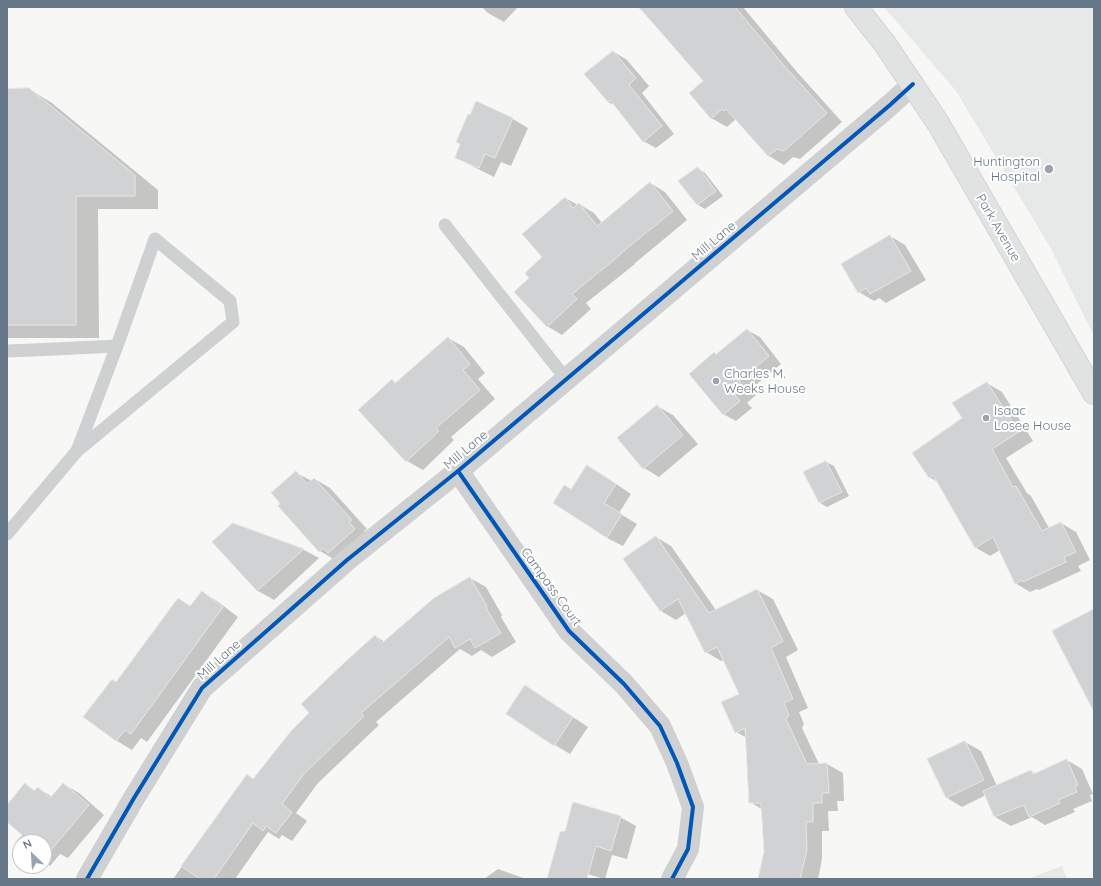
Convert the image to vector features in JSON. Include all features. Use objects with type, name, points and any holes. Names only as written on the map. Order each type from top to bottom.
[{"type":"main road","name":"Park Avenue","points":[[856,7],[885,44],[938,123],[1094,393]]},
{"type":"street","name":"Mill Lane","points":[[88,879],[134,798],[202,688],[347,560],[458,471],[913,84]]},
{"type":"street","name":"Campass Court","points":[[458,471],[569,631],[624,684],[660,726],[677,763],[693,807],[688,849],[672,879]]},
{"type":"lane","points":[[445,225],[566,379]]},
{"type":"lane","points":[[7,534],[77,451],[233,322],[230,301],[155,239],[117,346],[77,451]]},
{"type":"lane","points":[[7,351],[117,346]]},
{"type":"shaded area","name":"Huntington Hospital","points":[[884,7],[1094,7],[1094,336],[1050,247],[956,91]]},
{"type":"shaded area","points":[[1062,866],[1067,879],[1027,879]]},
{"type":"building","points":[[639,7],[735,7],[781,62],[827,113],[784,151],[777,149],[768,156],[726,109],[724,111],[722,109],[711,119],[689,93],[703,81]]},
{"type":"building","points":[[613,51],[636,78],[629,85],[662,126],[643,142],[610,100],[608,102],[584,74]]},
{"type":"building","points":[[29,88],[135,175],[135,196],[76,196],[76,325],[7,325],[7,89]]},
{"type":"building","points":[[476,101],[513,118],[495,158],[485,154],[479,168],[455,158],[460,144],[456,142],[468,114],[470,115]]},
{"type":"building","points":[[698,167],[716,191],[697,205],[678,181]]},
{"type":"building","points":[[650,182],[673,211],[572,294],[577,299],[547,327],[514,292],[529,278],[525,273],[542,257],[522,234],[565,197],[573,208],[579,203],[597,226]]},
{"type":"building","points":[[890,235],[911,271],[870,294],[866,288],[858,293],[841,264]]},
{"type":"building","points":[[747,329],[769,356],[739,381],[744,388],[735,395],[740,401],[723,415],[689,374],[714,352],[716,354]]},
{"type":"building","points":[[448,337],[470,364],[463,370],[480,390],[436,428],[439,431],[406,462],[358,410],[392,379],[395,383]]},
{"type":"building","points":[[987,382],[1019,432],[992,449],[1013,487],[1016,486],[1042,531],[1061,522],[1076,552],[1064,557],[1066,562],[1023,582],[1022,580],[1015,584],[993,537],[975,548],[933,475],[929,478],[912,453],[962,418],[952,403]]},
{"type":"building","points":[[657,405],[683,435],[643,469],[617,438]]},
{"type":"building","points":[[826,461],[842,492],[819,503],[803,472]]},
{"type":"building","points":[[587,465],[616,484],[604,503],[622,514],[607,538],[553,503],[564,485],[571,489]]},
{"type":"building","points":[[296,471],[307,484],[314,478],[352,520],[349,522],[355,529],[328,553],[323,548],[319,552],[278,506],[280,503],[271,493]]},
{"type":"building","points":[[233,523],[304,549],[257,591],[212,542]]},
{"type":"building","points":[[656,536],[709,613],[757,589],[783,641],[771,648],[793,699],[784,703],[789,715],[786,719],[807,764],[827,763],[829,793],[822,793],[822,803],[813,803],[813,822],[806,822],[807,850],[800,879],[758,879],[764,852],[761,803],[749,803],[745,728],[735,733],[721,702],[739,694],[717,647],[705,653],[678,599],[660,611],[623,559]]},
{"type":"building","points":[[470,577],[501,633],[475,648],[470,639],[455,648],[449,637],[361,713],[364,716],[303,775],[282,804],[292,812],[276,833],[266,826],[263,831],[253,823],[214,879],[200,879],[181,866],[247,774],[253,779],[291,731],[309,713],[301,704],[375,635],[382,643],[434,598]]},
{"type":"building","points":[[202,591],[223,607],[131,734],[125,730],[116,741],[83,717],[112,679],[116,682],[178,598],[190,606]]},
{"type":"building","points":[[1094,609],[1094,712],[1052,631]]},
{"type":"building","points":[[525,685],[573,717],[554,746],[506,714]]},
{"type":"building","points":[[965,741],[984,780],[946,798],[927,759]]},
{"type":"building","points":[[1067,759],[1078,785],[1075,786],[1077,792],[1058,800],[1060,803],[1029,817],[1024,805],[994,817],[983,791],[1031,770],[1033,774]]},
{"type":"building","points":[[25,783],[34,791],[38,787],[50,798],[63,783],[89,805],[52,849],[52,834],[21,834],[7,822],[7,805]]},
{"type":"building","points":[[573,802],[621,816],[611,851],[596,846],[587,879],[547,879],[560,832],[565,831]]},
{"type":"cycle path","points":[[87,879],[134,798],[202,688],[347,560],[458,471],[913,84]]},
{"type":"cycle path","points":[[458,471],[569,631],[624,684],[660,726],[677,763],[693,807],[688,849],[672,879]]},
{"type":"place","name":"Huntington Hospital","points":[[1049,169]]},
{"type":"place","name":"Charles M. Weeks House","points":[[716,381]]},
{"type":"place","name":"Isaac Losee House","points":[[986,418]]}]
